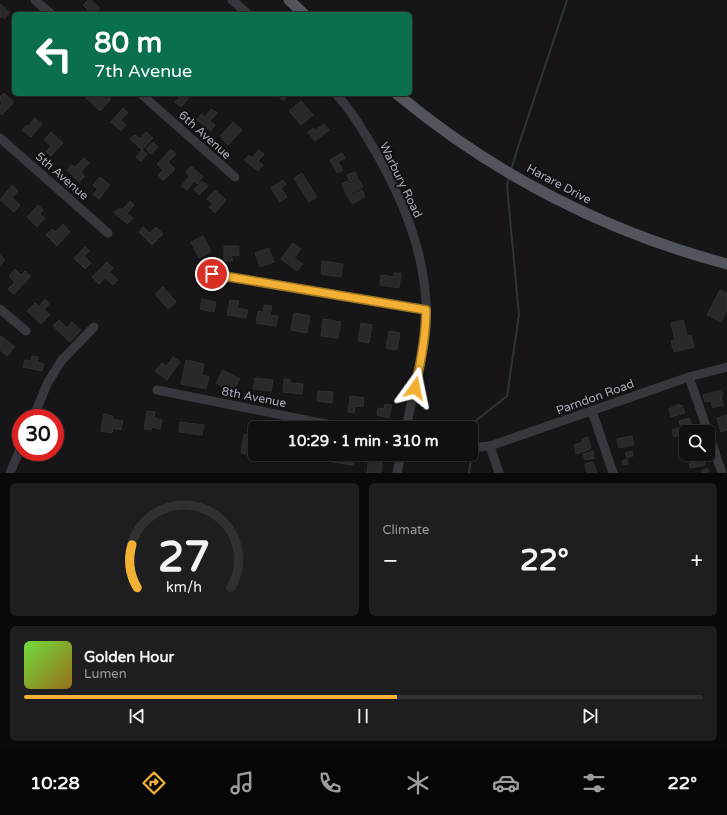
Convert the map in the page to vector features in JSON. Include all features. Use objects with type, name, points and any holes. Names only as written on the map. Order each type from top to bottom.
[{"type":"main road","points":[[289,0],[302,12]]},
{"type":"main road","name":"Harare Drive","points":[[400,96],[448,133],[502,169],[567,205],[620,228],[695,255],[727,264]]},
{"type":"street","points":[[35,0],[49,12]]},
{"type":"street","points":[[232,0],[246,12]]},
{"type":"street","name":"6th Avenue","points":[[143,96],[235,177]]},
{"type":"street","name":"Warbury Road","points":[[338,96],[360,125],[388,173],[406,213],[423,275],[426,330],[407,421]]},
{"type":"street","name":"5th Avenue","points":[[0,138],[108,233]]},
{"type":"street","points":[[212,274],[426,310]]},
{"type":"street","points":[[0,309],[26,331]]},
{"type":"street","points":[[37,409],[48,382],[62,360],[94,327]]},
{"type":"street","name":"Parndon Road","points":[[478,448],[490,446],[689,377],[727,367]]},
{"type":"street","points":[[689,377],[706,425]]},
{"type":"street","name":"8th Avenue","points":[[157,390],[311,421]]},
{"type":"street","points":[[592,411],[613,473]]},
{"type":"street","points":[[490,446],[499,473]]},
{"type":"street","points":[[715,452],[722,473]]},
{"type":"street","points":[[10,473],[15,461]]},
{"type":"street","points":[[397,473],[400,461]]},
{"type":"building","points":[[88,0],[91,0],[100,8],[97,12],[86,12],[88,10],[83,5]]},
{"type":"building","points":[[0,4],[10,12],[4,19],[1,16],[0,18]]},
{"type":"building","points":[[4,93],[14,102],[2,115],[0,113],[0,106],[2,103],[0,101],[0,97]]},
{"type":"building","points":[[84,96],[108,96],[111,99],[100,111]]},
{"type":"building","points":[[180,96],[190,96],[181,107],[175,102]]},
{"type":"building","points":[[278,96],[288,96],[284,101]]},
{"type":"building","points":[[301,101],[313,115],[301,125],[289,111]]},
{"type":"building","points":[[123,108],[128,113],[121,120],[126,125],[121,131],[111,122]]},
{"type":"building","points":[[211,109],[217,113],[210,121],[215,125],[211,131],[197,120],[201,114],[205,117]]},
{"type":"building","points":[[35,118],[42,124],[31,137],[22,130]]},
{"type":"building","points":[[233,122],[242,130],[228,145],[220,136]]},
{"type":"building","points":[[324,124],[329,130],[315,141],[308,132],[314,128],[316,130]]},
{"type":"building","points":[[51,132],[63,143],[51,156],[46,152],[51,146],[44,140]]},
{"type":"building","points":[[146,132],[153,138],[142,150],[130,139],[135,135],[140,139]]},
{"type":"building","points":[[153,142],[158,147],[151,154],[146,149]]},
{"type":"building","points":[[171,149],[176,154],[168,162],[175,169],[163,181],[158,175],[163,170],[157,164]]},
{"type":"building","points":[[142,150],[147,154],[141,161],[136,157]]},
{"type":"building","points":[[259,150],[264,154],[258,161],[263,165],[258,171],[244,160],[249,155],[252,158]]},
{"type":"building","points":[[342,153],[345,158],[338,162],[343,170],[337,173],[330,160]]},
{"type":"building","points":[[84,158],[89,163],[81,172],[85,176],[79,182],[67,170],[72,165],[75,167]]},
{"type":"building","points":[[191,166],[203,177],[197,184],[194,181],[187,190],[181,186],[190,176],[186,172]]},
{"type":"building","points":[[355,172],[358,179],[350,182],[347,175]]},
{"type":"building","points":[[302,173],[317,197],[309,202],[294,178]]},
{"type":"building","points":[[100,177],[110,185],[99,199],[93,194],[98,189],[93,185]]},
{"type":"building","points":[[283,180],[286,184],[281,188],[287,197],[280,202],[271,188]]},
{"type":"building","points":[[359,180],[363,187],[347,196],[342,184],[347,181],[350,184]]},
{"type":"building","points":[[202,181],[208,186],[199,195],[194,190]]},
{"type":"building","points":[[12,185],[18,191],[12,198],[20,205],[14,212],[0,200]]},
{"type":"building","points":[[215,190],[226,200],[215,213],[209,207],[213,204],[207,199]]},
{"type":"building","points":[[362,190],[365,197],[352,204],[348,197]]},
{"type":"building","points":[[130,201],[134,205],[127,213],[133,218],[127,224],[114,212],[120,208],[122,210]]},
{"type":"building","points":[[38,205],[43,210],[40,214],[45,218],[37,227],[27,217]]},
{"type":"building","points":[[63,224],[70,232],[57,246],[46,235],[52,229],[55,232]]},
{"type":"building","points":[[143,227],[150,233],[156,227],[163,234],[152,245],[139,232]]},
{"type":"building","points":[[203,236],[211,252],[199,258],[191,242]]},
{"type":"building","points":[[293,243],[301,249],[294,258],[303,264],[297,271],[281,259]]},
{"type":"building","points":[[224,246],[239,246],[239,256],[231,255],[233,261],[224,261]]},
{"type":"building","points":[[85,247],[89,251],[84,256],[91,263],[85,269],[74,258]]},
{"type":"building","points":[[269,248],[274,262],[260,267],[255,253]]},
{"type":"building","points":[[0,255],[5,260],[0,265]]},
{"type":"building","points":[[322,261],[343,264],[341,277],[321,274]]},
{"type":"building","points":[[107,262],[113,268],[110,272],[118,280],[113,285],[105,278],[99,284],[92,277]]},
{"type":"building","points":[[15,269],[21,275],[25,271],[31,276],[14,294],[8,289],[15,282],[9,276]]},
{"type":"building","points":[[394,273],[401,273],[399,288],[380,285],[381,275],[394,277]]},
{"type":"building","points":[[163,287],[176,302],[168,309],[155,294]]},
{"type":"building","points":[[720,290],[727,293],[727,310],[721,322],[707,315]]},
{"type":"building","points":[[45,299],[49,304],[44,310],[50,315],[41,324],[27,311],[35,303],[39,306]]},
{"type":"building","points":[[202,299],[216,302],[214,312],[200,309]]},
{"type":"building","points":[[230,300],[239,301],[237,308],[248,310],[246,318],[227,315]]},
{"type":"building","points":[[264,305],[272,306],[270,315],[278,316],[276,326],[256,323],[258,311],[263,312]]},
{"type":"building","points":[[294,313],[310,316],[307,333],[291,330]]},
{"type":"building","points":[[323,319],[341,322],[338,338],[321,336]]},
{"type":"building","points":[[59,320],[67,328],[72,322],[81,330],[70,342],[53,326]]},
{"type":"building","points":[[683,320],[687,336],[691,335],[694,347],[674,352],[671,341],[675,340],[671,323]]},
{"type":"building","points":[[361,323],[372,325],[369,343],[358,341]]},
{"type":"building","points":[[389,331],[400,333],[397,350],[386,348]]},
{"type":"building","points":[[1,336],[15,347],[7,356],[0,350]]},
{"type":"building","points":[[32,356],[38,357],[37,362],[44,364],[42,371],[23,367],[25,360],[31,361]]},
{"type":"building","points":[[173,357],[180,362],[167,380],[155,371],[162,363],[166,366]]},
{"type":"building","points":[[186,360],[204,364],[202,375],[209,377],[206,389],[181,384]]},
{"type":"building","points":[[223,370],[240,379],[232,392],[216,383]]},
{"type":"building","points":[[255,378],[273,380],[271,391],[253,389]]},
{"type":"building","points":[[284,379],[290,379],[290,383],[303,384],[302,394],[283,392]]},
{"type":"building","points":[[721,390],[723,394],[721,395],[723,405],[713,408],[711,401],[705,402],[703,395]]},
{"type":"building","points":[[318,391],[333,392],[332,403],[317,401]]},
{"type":"building","points":[[350,396],[364,398],[363,407],[355,406],[354,413],[348,412]]},
{"type":"building","points":[[385,404],[392,405],[389,418],[377,415],[378,408],[384,409]]},
{"type":"building","points":[[679,404],[679,406],[682,405],[685,413],[671,417],[669,409]]},
{"type":"building","points":[[147,411],[155,412],[154,418],[162,420],[160,429],[152,427],[151,430],[144,429]]},
{"type":"building","points":[[104,414],[113,416],[112,419],[123,421],[121,430],[113,428],[112,433],[101,431]]},
{"type":"building","points":[[727,415],[727,430],[721,432],[717,418]]},
{"type":"building","points":[[689,418],[692,425],[686,425],[685,423],[680,425],[679,421]]},
{"type":"building","points":[[180,422],[204,425],[202,435],[179,432]]},
{"type":"building","points":[[678,428],[679,435],[674,437],[672,430]]},
{"type":"building","points":[[244,434],[248,435],[248,454],[241,453]]},
{"type":"building","points":[[632,436],[634,445],[619,448],[617,439]]},
{"type":"building","points":[[588,437],[591,449],[576,454],[574,445],[583,442],[582,439]]},
{"type":"building","points":[[593,451],[594,458],[585,460],[583,454]]},
{"type":"building","points":[[632,451],[633,456],[627,458],[625,453]]},
{"type":"building","points":[[627,459],[628,464],[623,465],[622,461]]},
{"type":"building","points":[[332,461],[354,461],[353,465]]},
{"type":"building","points":[[368,461],[382,461],[381,473],[367,473]]},
{"type":"building","points":[[704,461],[705,465],[690,468],[689,463]]},
{"type":"building","points":[[593,462],[597,473],[587,473],[585,464]]},
{"type":"building","points":[[707,468],[709,472],[702,473],[701,471]]},
{"type":"waterway","points":[[511,170],[567,0]]},
{"type":"waterway","points":[[476,421],[507,396],[519,315],[507,186],[509,178]]},
{"type":"waterway","points":[[469,473],[471,461]]},
{"type":"route","points":[[212,274],[426,310],[426,330],[415,388]]}]
